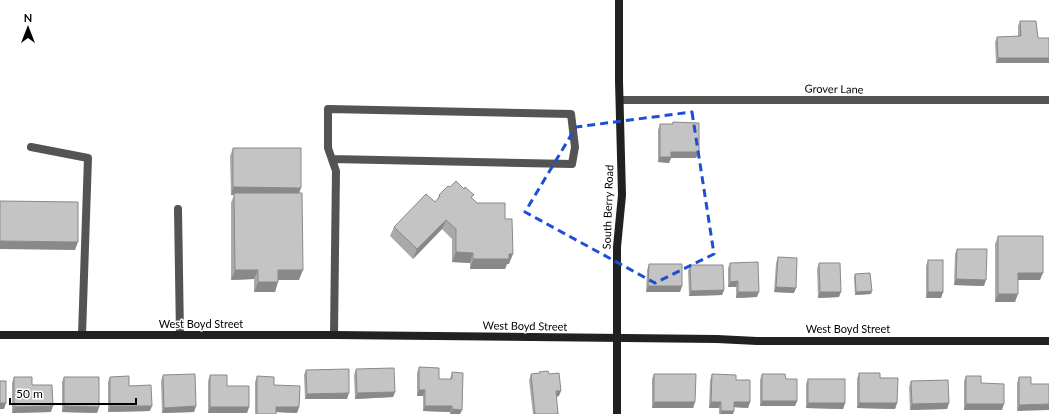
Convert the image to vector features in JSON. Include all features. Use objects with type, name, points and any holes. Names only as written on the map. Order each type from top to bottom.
[{"type":"street","name":"South Berry Road","points":[[617,414],[617,247],[622,195],[619,0]]},
{"type":"street","name":"Grover Lane","points":[[620,100],[1049,100]]},
{"type":"street","points":[[332,159],[572,164],[574,147],[571,114],[328,110],[328,148],[336,171],[334,335]]},
{"type":"street","points":[[31,148],[88,158],[82,335]]},
{"type":"street","points":[[178,209],[180,336]]},
{"type":"street","name":"West Boyd Street","points":[[0,335],[334,335],[717,339],[757,341],[1049,341]]},
{"type":"highlighted area","points":[[692,112],[714,254],[655,283],[525,212],[576,127]]},
{"type":"building","points":[[1020,21],[1036,21],[1038,38],[1049,38],[1049,58],[998,58],[997,37],[1021,36]]},
{"type":"building","points":[[673,122],[699,123],[699,152],[671,152],[671,157],[660,157],[660,124],[673,124]]},
{"type":"building","points":[[233,148],[301,148],[301,188],[233,187]]},
{"type":"building","points":[[456,181],[464,189],[465,187],[474,195],[471,197],[477,203],[505,203],[505,219],[512,219],[513,254],[509,254],[509,259],[473,259],[473,253],[456,252],[456,229],[446,220],[417,249],[394,227],[426,194],[435,202],[440,196],[439,195],[448,186],[450,187]]},
{"type":"building","points":[[234,193],[302,193],[303,270],[278,270],[278,282],[258,282],[258,270],[235,270]]},
{"type":"building","points":[[0,201],[78,202],[78,242],[0,241]]},
{"type":"building","points":[[998,236],[1043,236],[1043,273],[1018,273],[1018,294],[998,294]]},
{"type":"building","points":[[957,249],[987,249],[986,280],[956,279]]},
{"type":"building","points":[[778,257],[797,258],[796,288],[776,287]]},
{"type":"building","points":[[928,260],[943,260],[943,292],[928,292]]},
{"type":"building","points":[[758,262],[759,292],[738,292],[738,281],[730,282],[730,263]]},
{"type":"building","points":[[819,263],[840,263],[841,292],[820,292]]},
{"type":"building","points":[[649,264],[682,264],[682,286],[648,286]]},
{"type":"building","points":[[690,265],[723,265],[724,290],[691,291]]},
{"type":"building","points":[[870,273],[872,291],[856,292],[855,274]]},
{"type":"building","points":[[419,367],[439,368],[439,379],[452,379],[452,372],[463,373],[462,410],[452,409],[452,406],[425,406],[425,390],[419,390]]},
{"type":"building","points":[[394,368],[395,392],[357,393],[356,369]]},
{"type":"building","points":[[349,369],[349,393],[307,394],[306,370]]},
{"type":"building","points":[[548,371],[549,374],[559,373],[561,391],[556,391],[558,414],[535,414],[531,374]]},
{"type":"building","points":[[859,373],[880,373],[880,378],[898,378],[897,403],[859,403]]},
{"type":"building","points":[[195,374],[196,406],[164,408],[163,375]]},
{"type":"building","points":[[654,374],[696,374],[695,402],[654,402]]},
{"type":"building","points":[[712,374],[736,375],[736,380],[750,380],[750,402],[734,402],[734,411],[721,411],[721,402],[711,402]]},
{"type":"building","points":[[762,374],[785,374],[786,379],[797,379],[797,401],[762,401]]},
{"type":"building","points":[[210,375],[227,375],[227,386],[249,386],[249,407],[210,407]]},
{"type":"building","points":[[129,376],[129,386],[151,385],[152,406],[110,406],[110,377]]},
{"type":"building","points":[[257,376],[274,377],[274,385],[300,386],[299,407],[276,407],[276,414],[257,414]]},
{"type":"building","points":[[966,376],[981,376],[981,383],[1004,384],[1004,404],[966,404]]},
{"type":"building","points":[[14,377],[32,377],[32,385],[52,385],[53,406],[14,407]]},
{"type":"building","points":[[64,377],[99,377],[99,407],[64,406]]},
{"type":"building","points":[[1019,377],[1031,377],[1031,384],[1049,384],[1049,404],[1019,405]]},
{"type":"building","points":[[808,379],[845,379],[845,403],[808,403]]},
{"type":"building","points":[[948,380],[949,403],[912,404],[911,381]]},
{"type":"building","points":[[0,381],[6,381],[6,403],[0,403]]}]
